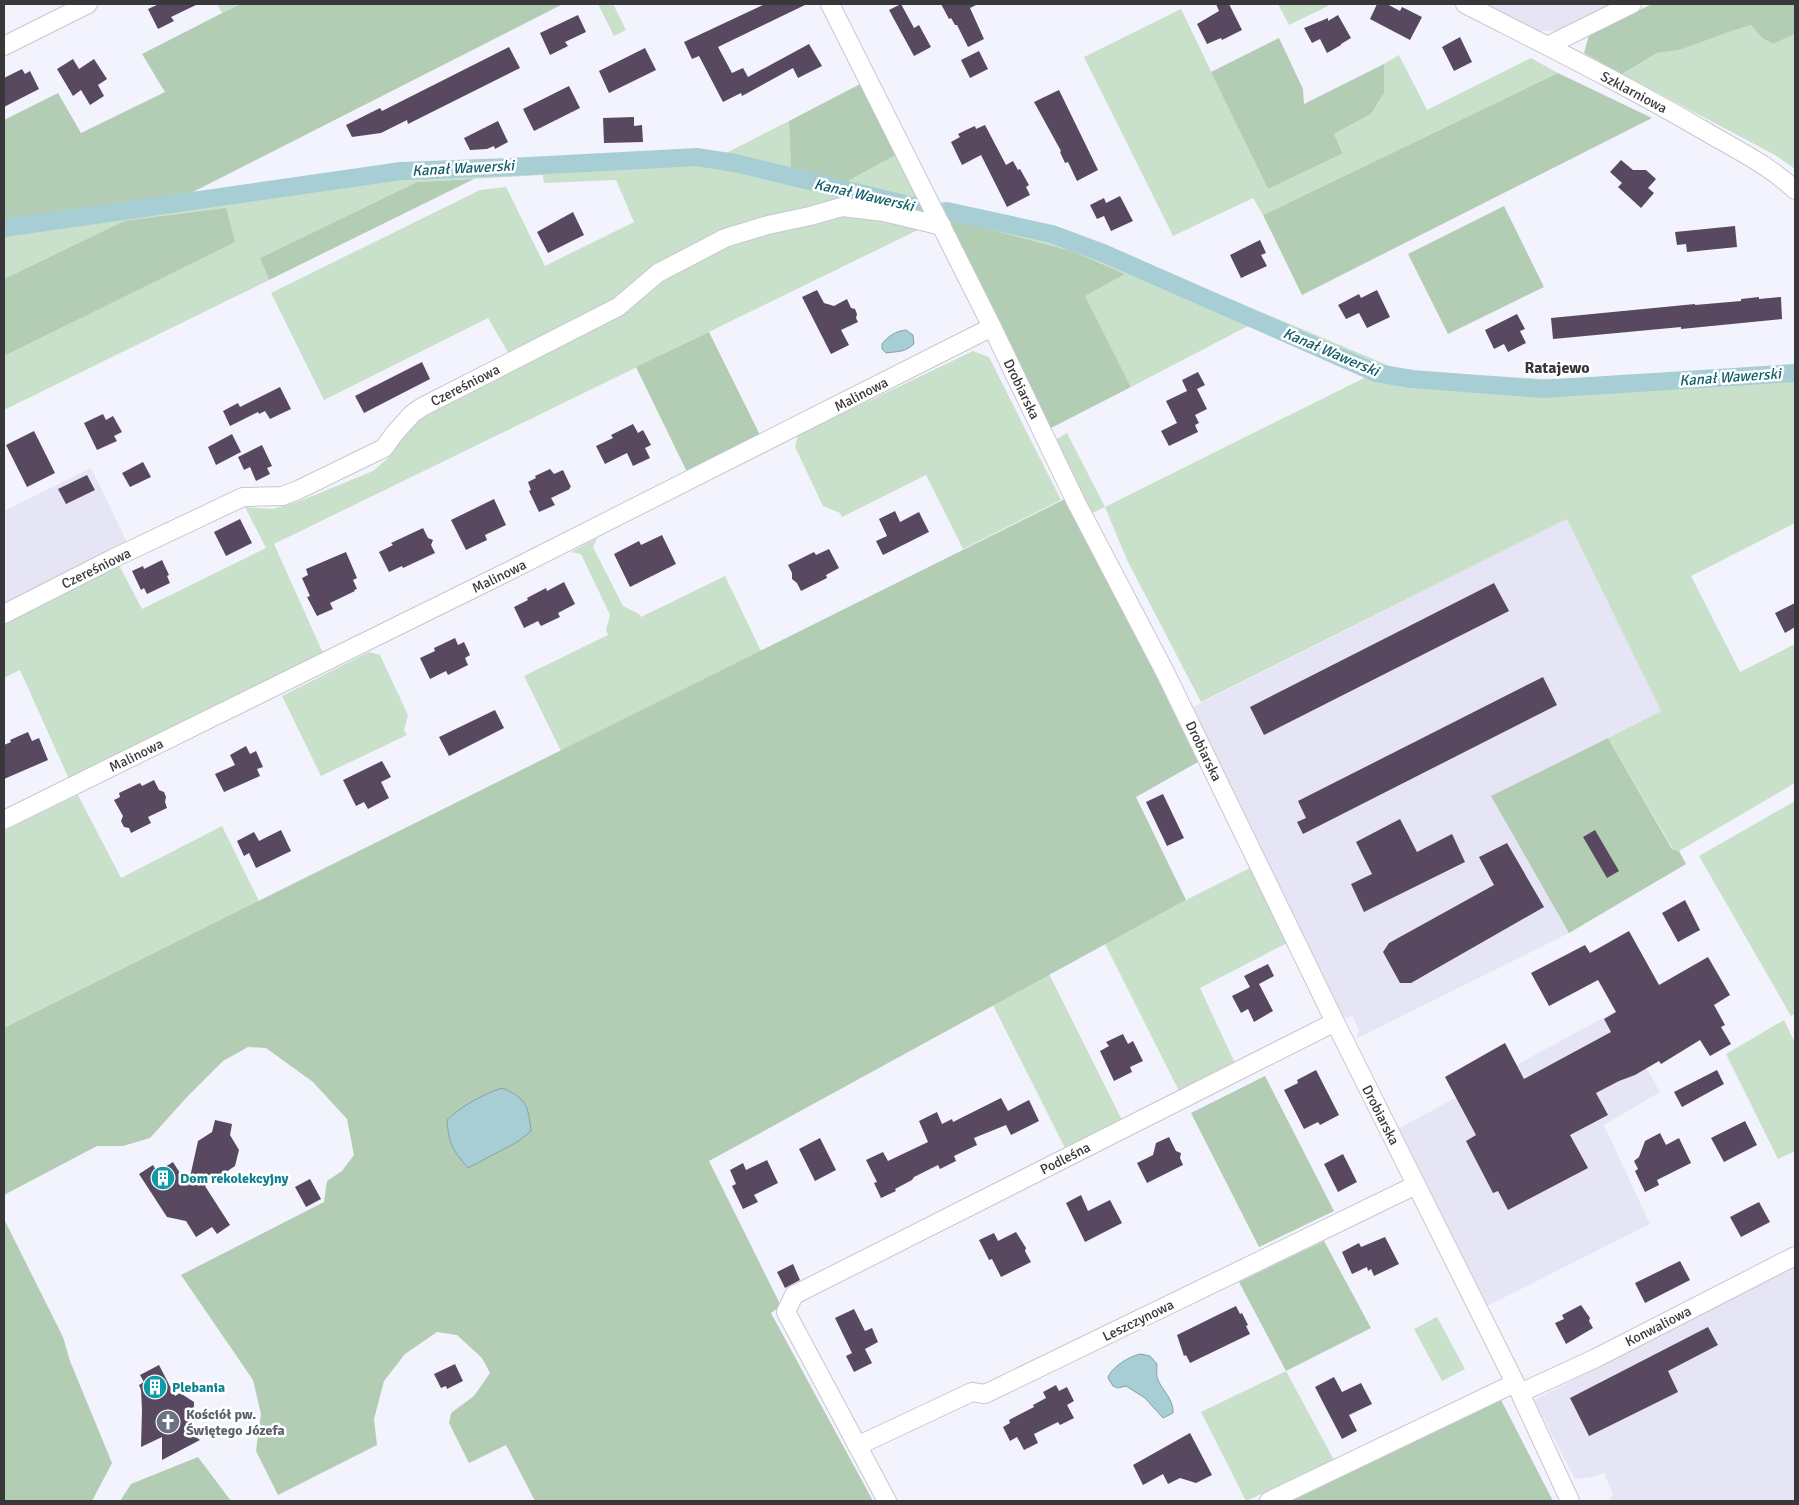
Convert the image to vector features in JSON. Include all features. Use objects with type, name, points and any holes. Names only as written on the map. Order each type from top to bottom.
[{"type":"street","points":[[4,46],[88,4]]},
{"type":"street","name":"Drobiarska","points":[[830,4],[942,226],[1076,502],[1170,683],[1335,1022],[1518,1388],[1570,1501]]},
{"type":"street","name":"Szklarniowa","points":[[1465,4],[1673,113],[1763,165],[1785,180],[1795,190]]},
{"type":"street","points":[[1547,46],[1632,4]]},
{"type":"street","name":"Czereśniowa","points":[[4,614],[112,559],[243,497],[282,496],[384,448],[412,414],[422,407],[618,307],[658,273],[725,238],[768,225],[842,207],[884,212],[942,226]]},
{"type":"street","name":"Malinowa","points":[[4,820],[500,576],[992,328]]},
{"type":"street","name":"Podleśna","points":[[857,1446],[786,1312],[794,1295],[1335,1022]]},
{"type":"street","name":"Leszczynowa","points":[[857,1446],[972,1392],[985,1394],[1416,1184]]},
{"type":"street","name":"Konwaliowa","points":[[1269,1501],[1518,1388],[1596,1358],[1795,1256]]},
{"type":"street","points":[[857,1446],[887,1501]]},
{"type":"shaded area","points":[[1481,4],[1611,4],[1611,6],[1560,31],[1532,31]]},
{"type":"shaded area","points":[[906,330],[913,335],[914,344],[901,351],[886,353],[882,349],[882,344],[890,336],[899,331]]},
{"type":"shaded area","points":[[91,468],[129,546],[4,608],[4,511]]},
{"type":"shaded area","points":[[1567,519],[1661,711],[1492,796],[1569,933],[1356,1039],[1359,1030],[1352,1015],[1347,1018],[1342,1017],[1187,710]]},
{"type":"shaded area","points":[[1614,1012],[1660,1092],[1604,1125],[1650,1224],[1485,1307],[1396,1130]]},
{"type":"shaded area","points":[[502,1088],[521,1099],[529,1115],[531,1131],[519,1141],[468,1168],[452,1146],[447,1120],[473,1101]]},
{"type":"shaded area","points":[[1795,1266],[1795,1501],[1608,1501],[1613,1495],[1604,1473],[1575,1479],[1534,1400]]},
{"type":"shaded area","points":[[1141,1354],[1150,1356],[1157,1364],[1158,1380],[1172,1404],[1173,1413],[1163,1418],[1145,1398],[1126,1386],[1118,1388],[1113,1386],[1108,1378],[1113,1370],[1122,1363]]},
{"type":"green space","points":[[217,4],[240,4],[222,13]]},
{"type":"green space","points":[[240,4],[563,4],[183,197],[4,223],[4,120],[58,93],[81,133],[165,92],[142,54]]},
{"type":"green space","points":[[598,4],[613,4],[626,30],[614,36]]},
{"type":"green space","points":[[1278,4],[1332,4],[1289,25]]},
{"type":"green space","points":[[1652,4],[1795,4],[1795,34],[1773,44],[1762,38],[1751,25],[1680,50],[1657,53],[1622,74],[1584,53],[1589,35]]},
{"type":"green space","points":[[1181,9],[1268,189],[1343,152],[1334,134],[1371,114],[1384,93],[1384,64],[1399,55],[1427,110],[1531,58],[1558,73],[1263,215],[1253,198],[1173,236],[1084,57]]},
{"type":"green space","points":[[1751,25],[1762,38],[1773,44],[1795,34],[1795,169],[1775,155],[1622,74],[1657,53],[1680,50]]},
{"type":"green space","points":[[1279,38],[1303,89],[1304,104],[1384,64],[1384,93],[1371,114],[1334,134],[1343,153],[1268,189],[1211,72]]},
{"type":"green space","points":[[1558,73],[1652,118],[1302,295],[1263,215]]},
{"type":"green space","points":[[864,82],[899,153],[842,184],[791,172],[789,121]]},
{"type":"green space","points":[[789,121],[791,172],[899,153],[929,217],[842,198],[833,206],[740,227],[620,300],[510,356],[488,318],[324,400],[271,293],[480,190],[506,187],[545,266],[634,222],[616,180],[544,183],[543,175],[417,182],[260,258],[269,280],[4,410],[4,356],[235,241],[124,221],[4,279],[4,223],[405,166],[699,151],[720,156]]},
{"type":"green space","points":[[474,179],[269,280],[260,258],[417,182]]},
{"type":"green space","points":[[937,201],[1064,231],[1131,257],[1399,370],[1542,379],[1795,367],[1795,523],[1691,576],[1740,672],[1795,644],[1795,783],[1679,851],[1673,849],[1608,738],[1661,711],[1567,519],[1201,702],[1127,560],[1105,507],[1366,377],[1248,326],[1131,387],[1084,295],[1125,274],[1072,251],[946,218]]},
{"type":"green space","points":[[1504,206],[1544,287],[1448,334],[1408,254]]},
{"type":"green space","points":[[226,208],[235,242],[4,356],[4,279],[124,221]]},
{"type":"green space","points":[[854,213],[924,227],[274,544],[323,653],[69,779],[20,670],[4,678],[4,621],[118,563],[142,609],[266,548],[245,507],[273,509],[305,499],[373,471],[387,459],[415,421],[617,315],[658,279],[741,238]]},
{"type":"green space","points":[[946,218],[1072,251],[1125,274],[1085,296],[1131,387],[1049,429]]},
{"type":"green space","points":[[709,332],[760,435],[687,472],[636,367]]},
{"type":"green space","points":[[973,351],[989,357],[1061,500],[963,549],[926,475],[842,517],[840,513],[823,506],[795,447],[798,435]]},
{"type":"green space","points":[[1067,433],[1105,507],[1090,514],[1055,440]]},
{"type":"green space","points":[[1069,497],[1198,762],[1136,797],[1186,900],[709,1161],[781,1306],[771,1313],[873,1501],[535,1501],[506,1445],[469,1463],[449,1423],[451,1413],[474,1396],[490,1373],[482,1358],[457,1335],[437,1332],[405,1354],[384,1381],[374,1419],[377,1445],[278,1495],[256,1451],[261,1414],[253,1380],[181,1275],[324,1202],[327,1181],[342,1171],[354,1155],[347,1119],[313,1082],[266,1048],[248,1047],[223,1061],[150,1138],[123,1146],[97,1146],[4,1195],[4,1028]]},
{"type":"green space","points":[[597,538],[593,547],[623,606],[639,614],[641,617],[725,576],[761,651],[561,751],[524,676],[608,635],[606,630],[610,615],[581,554],[571,552]]},
{"type":"green space","points":[[369,652],[380,655],[408,715],[404,730],[407,735],[321,776],[282,696]]},
{"type":"green space","points":[[1608,738],[1672,849],[1679,851],[1686,864],[1569,933],[1491,796]]},
{"type":"green space","points":[[78,795],[121,878],[222,826],[259,901],[4,1028],[4,831]]},
{"type":"green space","points":[[1795,801],[1795,1014],[1791,1016],[1699,856]]},
{"type":"green space","points":[[1252,867],[1289,942],[1200,988],[1235,1063],[1179,1091],[1105,944]]},
{"type":"green space","points":[[1049,974],[1122,1120],[1065,1148],[993,1005]]},
{"type":"green space","points":[[1784,1020],[1795,1043],[1795,1151],[1778,1159],[1726,1054]]},
{"type":"green space","points":[[1265,1076],[1334,1211],[1259,1247],[1191,1113]]},
{"type":"green space","points":[[5,1221],[63,1337],[70,1361],[112,1463],[92,1501],[4,1501]]},
{"type":"green space","points":[[1324,1241],[1371,1328],[1286,1371],[1239,1282]]},
{"type":"green space","points":[[1437,1317],[1465,1369],[1442,1381],[1414,1329]]},
{"type":"green space","points":[[1286,1371],[1334,1460],[1246,1501],[1201,1412]]},
{"type":"green space","points":[[1500,1398],[1553,1501],[1285,1501]]},
{"type":"green space","points":[[198,1457],[231,1501],[120,1501],[131,1484]]},
{"type":"building","points":[[159,4],[198,4],[171,17],[174,21],[158,29],[148,9]]},
{"type":"building","points":[[765,4],[807,4],[718,47],[732,73],[743,68],[748,77],[809,44],[822,66],[798,78],[793,68],[742,96],[741,93],[723,102],[699,56],[692,59],[684,42]]},
{"type":"building","points":[[901,4],[914,28],[919,25],[931,47],[914,56],[889,10]]},
{"type":"building","points":[[941,4],[978,4],[970,8],[984,39],[968,47],[957,25],[955,25],[951,18],[949,19]]},
{"type":"building","points":[[1216,4],[1229,4],[1242,30],[1222,40],[1221,38],[1207,44],[1197,24],[1219,11]]},
{"type":"building","points":[[1377,4],[1387,4],[1400,11],[1402,7],[1422,17],[1410,40],[1370,19]]},
{"type":"building","points":[[578,15],[586,32],[565,42],[568,46],[550,55],[540,33]]},
{"type":"building","points":[[1338,15],[1351,38],[1327,53],[1320,39],[1312,43],[1304,28],[1328,18],[1328,21]]},
{"type":"building","points":[[1460,37],[1472,62],[1454,71],[1442,47]]},
{"type":"building","points":[[509,47],[520,68],[408,124],[407,120],[381,133],[352,137],[346,125],[380,108],[382,111]]},
{"type":"building","points":[[645,48],[656,70],[609,93],[599,71]]},
{"type":"building","points":[[979,51],[988,69],[970,78],[961,60]]},
{"type":"building","points":[[73,59],[79,69],[94,59],[107,79],[98,85],[104,96],[90,105],[81,90],[73,96],[57,69]]},
{"type":"building","points":[[22,69],[25,74],[30,71],[39,89],[4,107],[4,78]]},
{"type":"building","points":[[569,86],[580,108],[534,131],[523,109]]},
{"type":"building","points":[[1059,90],[1098,170],[1077,181],[1068,162],[1065,163],[1061,151],[1034,102]]},
{"type":"building","points":[[634,117],[634,126],[642,125],[643,142],[604,143],[603,118]]},
{"type":"building","points":[[498,121],[508,142],[495,149],[494,146],[487,149],[470,150],[464,138]]},
{"type":"building","points":[[985,125],[1006,165],[1013,161],[1029,185],[1026,187],[1030,195],[1007,207],[981,155],[962,165],[951,142],[960,137],[958,134],[966,130],[975,126],[976,129]]},
{"type":"building","points":[[1621,160],[1633,170],[1646,170],[1656,179],[1648,188],[1654,193],[1641,208],[1618,187],[1622,183],[1610,172]]},
{"type":"building","points":[[1120,196],[1133,221],[1111,231],[1104,216],[1097,219],[1090,205],[1104,198],[1106,203]]},
{"type":"building","points":[[573,212],[584,235],[548,253],[537,232]]},
{"type":"building","points":[[1735,226],[1737,247],[1687,252],[1686,244],[1677,245],[1675,232]]},
{"type":"building","points":[[1260,240],[1266,253],[1261,255],[1267,266],[1241,278],[1230,255]]},
{"type":"building","points":[[817,290],[824,303],[834,306],[847,299],[851,308],[855,309],[857,314],[858,322],[841,330],[849,345],[831,354],[802,297]]},
{"type":"building","points":[[1377,290],[1390,317],[1367,328],[1359,313],[1346,319],[1338,305],[1359,294],[1361,298]]},
{"type":"building","points":[[1759,297],[1759,299],[1781,297],[1782,319],[1553,339],[1551,318],[1741,301],[1741,299]]},
{"type":"building","points":[[1517,314],[1525,329],[1520,331],[1526,343],[1508,352],[1504,344],[1494,349],[1485,330]]},
{"type":"building","points":[[422,362],[430,379],[364,413],[355,396]]},
{"type":"building","points":[[1198,372],[1205,385],[1197,389],[1207,409],[1195,415],[1199,423],[1195,425],[1198,432],[1169,446],[1161,431],[1177,423],[1166,401],[1187,391],[1182,380]]},
{"type":"building","points":[[280,387],[291,409],[270,419],[265,411],[259,414],[258,412],[230,426],[223,411],[238,403],[240,407]]},
{"type":"building","points":[[103,414],[106,420],[113,416],[122,432],[114,436],[117,441],[97,450],[84,423]]},
{"type":"building","points":[[633,424],[638,433],[643,430],[651,445],[645,448],[650,458],[633,466],[627,453],[605,464],[596,446],[613,438],[611,435]]},
{"type":"building","points":[[34,431],[55,473],[27,487],[6,445]]},
{"type":"building","points":[[232,434],[241,452],[216,465],[208,447]]},
{"type":"building","points":[[262,445],[272,466],[267,468],[270,474],[256,481],[250,467],[244,470],[238,457]]},
{"type":"building","points":[[143,462],[151,477],[130,487],[122,473]]},
{"type":"building","points":[[550,469],[554,474],[563,470],[571,487],[551,498],[555,505],[539,512],[529,491],[531,490],[528,482],[536,478],[535,476]]},
{"type":"building","points":[[87,475],[95,490],[66,504],[58,489]]},
{"type":"building","points":[[494,499],[506,525],[485,535],[487,540],[466,550],[451,520]]},
{"type":"building","points":[[895,511],[900,522],[919,512],[929,532],[883,555],[876,541],[887,536],[879,519]]},
{"type":"building","points":[[240,519],[252,543],[226,556],[214,532]]},
{"type":"building","points":[[423,528],[428,538],[433,540],[431,545],[435,553],[403,568],[402,566],[389,572],[379,552],[393,545],[391,543]]},
{"type":"building","points":[[662,535],[676,564],[630,587],[614,554],[639,541],[641,545]]},
{"type":"building","points":[[829,549],[839,568],[826,575],[827,578],[801,591],[797,583],[792,579],[792,573],[788,565],[814,552],[816,555]]},
{"type":"building","points":[[346,552],[357,578],[353,580],[357,589],[330,603],[333,609],[317,616],[307,597],[310,596],[302,578],[308,575],[306,569]]},
{"type":"building","points":[[162,560],[169,575],[167,576],[170,583],[147,594],[144,588],[141,590],[132,571],[143,566],[144,569]]},
{"type":"building","points":[[564,582],[575,604],[558,613],[560,617],[541,626],[538,621],[524,628],[514,607],[546,588],[547,591]]},
{"type":"building","points":[[1494,583],[1509,611],[1264,735],[1250,707]]},
{"type":"building","points":[[1795,603],[1795,627],[1785,633],[1775,613]]},
{"type":"building","points":[[455,638],[458,645],[464,642],[470,655],[465,658],[468,665],[448,675],[446,671],[430,679],[420,658],[435,651],[434,648]]},
{"type":"building","points":[[1543,677],[1557,705],[1303,834],[1297,822],[1306,818],[1298,801]]},
{"type":"building","points":[[495,710],[504,728],[449,756],[439,737]]},
{"type":"building","points":[[28,732],[32,741],[39,738],[48,760],[4,779],[4,745],[11,742],[10,740]]},
{"type":"building","points":[[246,746],[250,754],[256,751],[263,767],[257,769],[260,776],[224,792],[215,774],[235,765],[230,755]]},
{"type":"building","points":[[382,761],[391,777],[381,782],[389,798],[368,809],[364,802],[356,806],[343,780]]},
{"type":"building","points":[[154,780],[159,790],[164,792],[167,808],[148,817],[151,823],[131,833],[129,828],[124,827],[121,821],[123,816],[114,800],[120,797],[119,793],[140,783],[142,786]]},
{"type":"building","points":[[1163,794],[1184,838],[1167,846],[1146,802]]},
{"type":"building","points":[[1400,819],[1417,852],[1452,834],[1465,862],[1364,912],[1351,884],[1372,874],[1356,842]]},
{"type":"building","points":[[281,830],[291,851],[256,868],[249,853],[244,856],[237,841],[254,832],[259,841]]},
{"type":"building","points":[[1595,830],[1619,871],[1607,878],[1583,837]]},
{"type":"building","points":[[1507,843],[1544,907],[1411,983],[1400,983],[1383,952],[1389,943],[1494,885],[1479,857]]},
{"type":"building","points":[[1685,900],[1700,930],[1678,942],[1662,913]]},
{"type":"building","points":[[1629,931],[1659,985],[1708,957],[1730,995],[1714,1005],[1725,1025],[1721,1027],[1731,1044],[1710,1056],[1700,1040],[1661,1064],[1659,1061],[1635,1075],[1596,1093],[1608,1115],[1570,1135],[1588,1168],[1508,1210],[1498,1191],[1493,1193],[1466,1141],[1476,1135],[1445,1077],[1505,1043],[1524,1079],[1611,1032],[1604,1019],[1616,1012],[1598,980],[1549,1006],[1531,973],[1585,945],[1590,953]]},
{"type":"building","points":[[1268,964],[1274,976],[1259,984],[1273,1011],[1254,1022],[1248,1009],[1241,1013],[1232,996],[1250,987],[1244,976]]},
{"type":"building","points":[[1123,1034],[1128,1044],[1133,1041],[1143,1061],[1130,1067],[1132,1072],[1114,1081],[1100,1051],[1109,1046],[1106,1042]]},
{"type":"building","points":[[1316,1070],[1339,1115],[1320,1125],[1318,1122],[1304,1129],[1284,1090],[1298,1083],[1297,1080]]},
{"type":"building","points":[[1717,1070],[1724,1084],[1682,1107],[1674,1092]]},
{"type":"building","points":[[1001,1098],[1008,1111],[1029,1100],[1039,1121],[1011,1135],[1006,1125],[974,1138],[977,1145],[954,1156],[956,1161],[940,1169],[938,1165],[914,1177],[895,1189],[896,1191],[881,1198],[874,1183],[877,1182],[866,1160],[883,1152],[888,1161],[928,1142],[919,1121],[937,1112],[942,1124],[952,1119],[953,1122]]},
{"type":"building","name":"Dom rekolekcyjny","points":[[215,1120],[232,1124],[230,1135],[239,1150],[235,1166],[205,1186],[230,1225],[217,1234],[212,1227],[196,1237],[186,1221],[167,1217],[139,1174],[153,1165],[157,1172],[173,1162],[188,1186],[198,1141],[212,1132]]},
{"type":"building","points":[[1745,1121],[1757,1145],[1724,1162],[1711,1138]]},
{"type":"building","points":[[1660,1133],[1666,1145],[1679,1138],[1691,1163],[1657,1180],[1659,1185],[1645,1192],[1635,1171],[1638,1169],[1634,1161],[1639,1157],[1645,1141]]},
{"type":"building","points":[[1169,1137],[1176,1151],[1181,1153],[1180,1158],[1183,1165],[1147,1183],[1137,1163],[1153,1155],[1156,1143]]},
{"type":"building","points":[[820,1138],[836,1170],[815,1181],[799,1149]]},
{"type":"building","points":[[1343,1154],[1357,1182],[1338,1192],[1324,1164]]},
{"type":"building","points":[[767,1160],[778,1183],[754,1195],[758,1202],[743,1209],[732,1186],[736,1184],[730,1170],[743,1163],[746,1170]]},
{"type":"building","points":[[310,1179],[321,1199],[306,1207],[295,1187]]},
{"type":"building","points":[[1081,1195],[1088,1211],[1110,1200],[1122,1223],[1085,1242],[1066,1203]]},
{"type":"building","points":[[1759,1202],[1770,1222],[1741,1237],[1730,1217]]},
{"type":"building","points":[[1016,1232],[1026,1248],[1025,1251],[1031,1262],[1001,1277],[992,1259],[989,1260],[979,1240],[994,1233],[998,1241]]},
{"type":"building","points":[[1385,1237],[1399,1264],[1374,1276],[1371,1269],[1368,1271],[1367,1267],[1352,1274],[1342,1252],[1359,1243],[1361,1247]]},
{"type":"building","points":[[1680,1261],[1690,1280],[1645,1303],[1635,1283]]},
{"type":"building","points":[[793,1264],[800,1280],[785,1288],[777,1272]]},
{"type":"building","points":[[1581,1305],[1590,1318],[1589,1321],[1593,1328],[1566,1344],[1555,1323],[1564,1319],[1562,1315]]},
{"type":"building","points":[[1236,1306],[1248,1325],[1246,1326],[1250,1334],[1190,1363],[1186,1355],[1184,1356],[1177,1335]]},
{"type":"building","points":[[854,1309],[865,1331],[872,1328],[878,1342],[865,1349],[872,1363],[854,1372],[846,1356],[852,1353],[835,1318]]},
{"type":"building","points":[[1708,1327],[1718,1345],[1668,1371],[1678,1392],[1589,1436],[1570,1398]]},
{"type":"building","points":[[455,1364],[463,1381],[447,1389],[446,1386],[441,1388],[434,1374]]},
{"type":"building","name":"Kościół pw. Świętego Józefa","points":[[159,1365],[175,1396],[180,1393],[194,1402],[193,1435],[200,1440],[162,1460],[162,1437],[141,1447],[142,1410],[139,1385],[144,1382],[140,1375]]},
{"type":"building","points":[[1334,1377],[1342,1392],[1361,1383],[1372,1404],[1349,1415],[1357,1431],[1342,1439],[1315,1387]]},
{"type":"building","points":[[1056,1385],[1059,1391],[1067,1387],[1074,1401],[1067,1405],[1074,1418],[1060,1425],[1058,1422],[1034,1434],[1038,1443],[1024,1450],[1017,1437],[1010,1441],[1003,1427],[1010,1423],[1009,1420],[1034,1407],[1033,1405],[1046,1398],[1043,1392]]},
{"type":"building","points":[[1190,1433],[1212,1475],[1196,1483],[1180,1478],[1168,1484],[1163,1474],[1143,1485],[1133,1465]]},
{"type":"waterway","name":"Kanał Wawerski","points":[[4,228],[401,171],[697,157],[735,163],[921,208]]},
{"type":"waterway","name":"Kanał Wawerski","points":[[947,211],[1052,234],[1103,253],[1376,373],[1412,379],[1542,389],[1795,373]]},
{"type":"place","name":"Dom rekolekcyjny","points":[[163,1178]]},
{"type":"place","name":"Plebania","points":[[155,1387]]},
{"type":"place","name":"Kościół pw. Świętego Józefa","points":[[168,1422]]},
{"type":"district","name":"Ratajewo","points":[[1557,367]]}]
